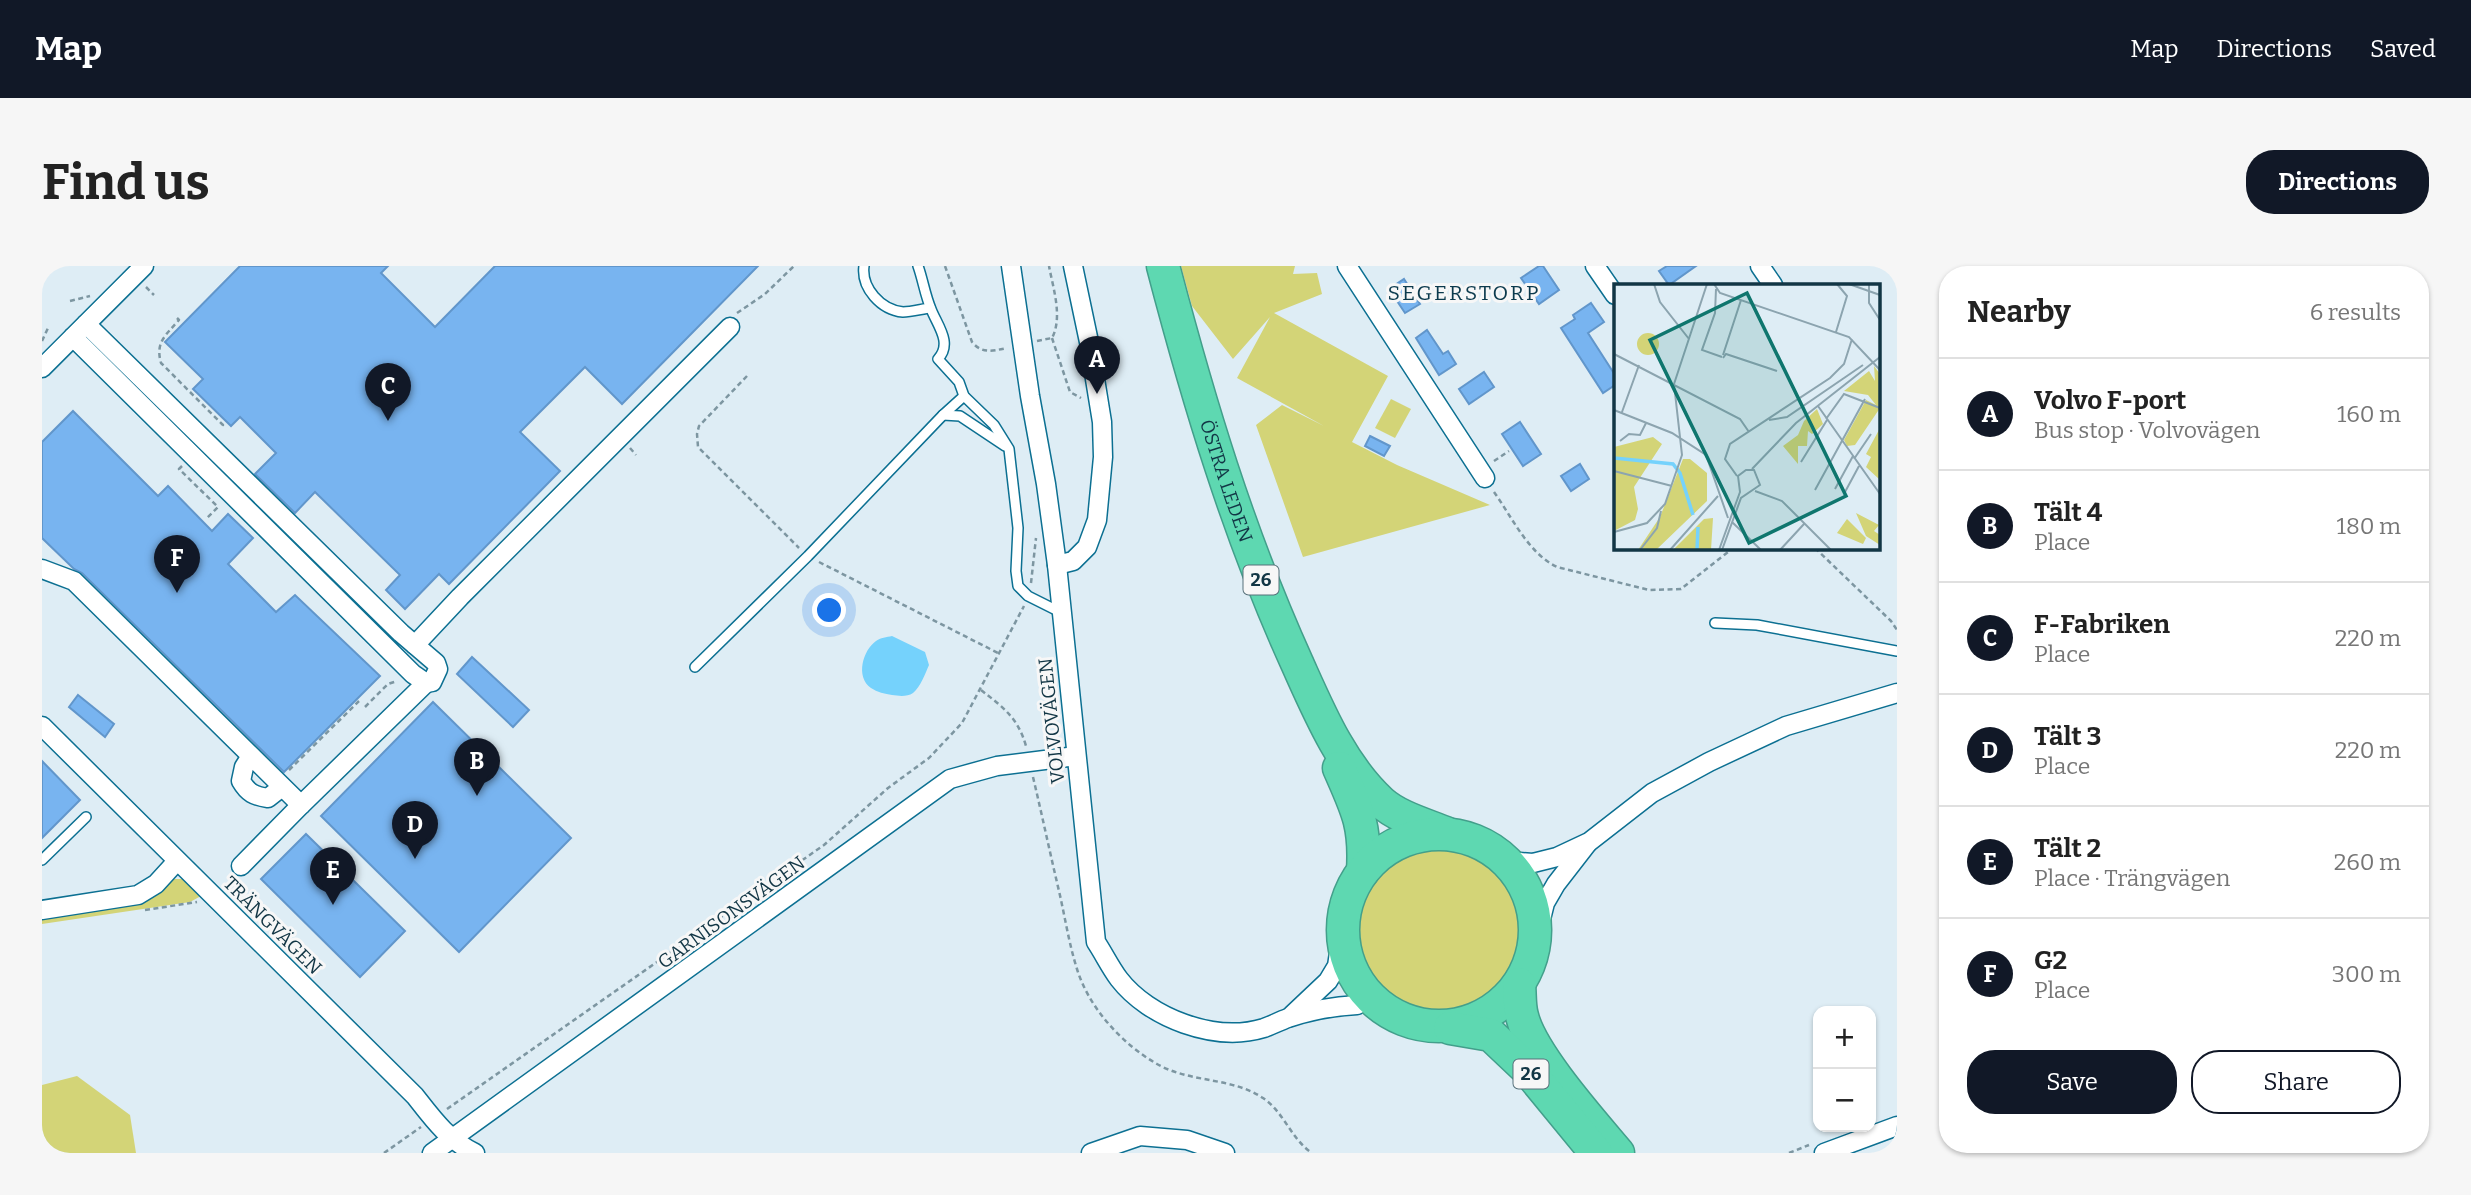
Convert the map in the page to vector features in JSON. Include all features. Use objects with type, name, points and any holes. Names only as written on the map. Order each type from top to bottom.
[{"type":"highway","name":"ÖSTRA LEDEN","points":[[1154,266],[1196,422],[1241,559],[1292,676],[1335,760],[1362,825],[1363,871]]},
{"type":"highway","name":"ÖSTRA LEDEN","points":[[1163,266],[1221,472],[1258,571],[1318,709],[1356,774],[1384,805],[1448,834]]},
{"type":"highway","name":"26","points":[[1445,1027],[1467,1023],[1487,1014],[1505,1001],[1530,964],[1535,943],[1535,920],[1531,899],[1521,879],[1507,861],[1470,838],[1448,834],[1424,835],[1401,841],[1380,854],[1363,871],[1352,890],[1342,933],[1346,955],[1354,975],[1366,993],[1382,1009],[1402,1019],[1423,1026],[1492,1035],[1527,1069],[1596,1153]]},
{"type":"highway","name":"26","points":[[1519,984],[1522,1018],[1539,1051],[1589,1119],[1618,1153]]},
{"type":"street","points":[[42,368],[144,266]]},
{"type":"street","name":"VOLVOVÄGEN","points":[[1011,266],[1057,565],[1096,942],[1120,980],[1147,1006],[1194,1027],[1231,1034],[1263,1028],[1290,1017],[1343,1005],[1357,1005],[1366,993]]},
{"type":"street","points":[[1057,565],[1073,561],[1087,547],[1097,520],[1104,457],[1102,422],[1073,266]]},
{"type":"street","points":[[1347,266],[1485,478]]},
{"type":"street","points":[[1595,266],[1614,294]]},
{"type":"street","points":[[1760,266],[1772,284]]},
{"type":"street","points":[[415,645],[730,327]]},
{"type":"street","points":[[80,330],[436,663],[439,669],[432,682],[426,683],[241,866]]},
{"type":"street","points":[[80,330],[413,674],[426,683]]},
{"type":"street","points":[[42,569],[74,581],[301,805]]},
{"type":"street","points":[[1507,861],[1547,861],[1589,842],[1652,793],[1709,762],[1786,726],[1897,693]]},
{"type":"street","name":"TRÄNGVÄGEN","points":[[42,726],[405,1086],[452,1139],[474,1153]]},
{"type":"street","points":[[251,756],[244,767],[241,781],[247,791],[255,797],[268,798],[282,787]]},
{"type":"street","name":"GARNISONSVÄGEN","points":[[432,1153],[950,779],[997,766],[1076,756]]},
{"type":"street","points":[[1535,943],[1545,903],[1556,884],[1589,842]]},
{"type":"street","points":[[42,910],[138,895],[156,884],[177,862]]},
{"type":"street","points":[[1290,1017],[1328,981],[1337,966],[1342,933]]},
{"type":"street","points":[[1824,1153],[1897,1126]]},
{"type":"street","points":[[1091,1153],[1140,1136],[1187,1140],[1225,1153]]},
{"type":"lane","points":[[864,266],[865,284],[883,305],[903,312],[930,308]]},
{"type":"lane","points":[[918,266],[930,308],[941,328],[944,353],[938,359],[959,382],[964,396],[994,425],[1009,449],[1018,528],[1018,586],[1028,596],[1060,612]]},
{"type":"lane","points":[[695,667],[801,564],[964,396]]},
{"type":"lane","points":[[943,415],[960,416],[1009,449]]},
{"type":"lane","points":[[1714,623],[1757,625],[1897,651]]},
{"type":"lane","points":[[42,860],[86,817]]},
{"type":"path","points":[[945,266],[972,342],[978,349],[986,352],[1007,348]]},
{"type":"path","points":[[1049,266],[1057,321],[1052,338],[1070,392],[1075,396],[1090,397]]},
{"type":"path","points":[[143,284],[154,295]]},
{"type":"path","points":[[70,301],[90,296]]},
{"type":"path","points":[[177,318],[179,320],[162,341],[158,352],[161,363],[223,425],[220,427]]},
{"type":"path","points":[[42,341],[48,328]]},
{"type":"path","points":[[1033,342],[1052,338]]},
{"type":"path","points":[[630,448],[636,454]]},
{"type":"path","points":[[182,466],[179,469],[218,508],[207,518]]},
{"type":"path","points":[[1485,478],[1534,549],[1545,561],[1557,567],[1649,590],[1681,590],[1730,550]]},
{"type":"path","points":[[1030,587],[1035,530]]},
{"type":"path","points":[[1817,550],[1891,621],[1897,630]]},
{"type":"path","points":[[444,1111],[824,845],[888,788],[929,758],[962,723],[1026,604]]},
{"type":"path","points":[[297,763],[359,701]]},
{"type":"path","points":[[384,1153],[419,1128]]},
{"type":"shaded area","points":[[1181,266],[1295,266],[1293,274],[1317,273],[1322,294],[1274,313],[1388,376],[1352,442],[1397,465],[1490,505],[1303,557],[1256,425],[1282,405],[1324,426],[1237,378],[1270,317],[1233,359],[1192,306]]},
{"type":"shaded area","points":[[1391,399],[1411,409],[1395,438],[1375,428]]},
{"type":"shaded area","points":[[1441,848],[1473,854],[1500,872],[1518,899],[1524,931],[1518,963],[1500,990],[1473,1008],[1441,1014],[1409,1008],[1382,990],[1364,963],[1358,931],[1364,899],[1382,872],[1409,854]]},
{"type":"shaded area","points":[[173,879],[182,879],[201,896],[190,902],[42,924],[42,917],[146,902]]},
{"type":"shaded area","points":[[77,1076],[130,1115],[136,1153],[42,1153],[42,1085]]},
{"type":"water","points":[[892,636],[925,652],[929,665],[918,687],[908,695],[878,692],[866,683],[863,677],[864,657],[871,645]]},
{"type":"building","points":[[240,266],[388,266],[381,273],[435,327],[495,266],[758,266],[622,404],[585,367],[520,432],[560,471],[449,584],[439,574],[405,609],[386,590],[400,575],[315,492],[295,513],[255,474],[276,453],[240,417],[231,426],[193,389],[203,379],[165,342]]},
{"type":"building","points":[[1543,266],[1559,290],[1539,304],[1521,278]]},
{"type":"building","points":[[1667,266],[1696,266],[1670,284],[1659,271]]},
{"type":"building","points":[[1404,279],[1420,304],[1405,313],[1389,289]]},
{"type":"building","points":[[1591,303],[1604,322],[1588,333],[1614,373],[1614,386],[1603,393],[1561,328],[1575,319],[1573,315]]},
{"type":"building","points":[[1427,330],[1443,354],[1448,351],[1456,364],[1439,375],[1416,338]]},
{"type":"building","points":[[1484,372],[1494,387],[1469,404],[1459,389]]},
{"type":"building","points":[[73,411],[158,496],[168,486],[212,531],[228,514],[253,538],[228,564],[276,612],[295,595],[380,676],[284,772],[82,573],[74,569],[42,538],[42,442]]},
{"type":"building","points":[[1520,422],[1541,454],[1523,466],[1502,434]]},
{"type":"building","points":[[1370,436],[1390,446],[1384,456],[1365,446]]},
{"type":"building","points":[[1580,464],[1589,479],[1571,491],[1561,476]]},
{"type":"building","points":[[472,657],[529,710],[513,727],[457,674]]},
{"type":"building","points":[[78,695],[114,724],[105,737],[69,707]]},
{"type":"building","points":[[433,702],[571,838],[459,952],[321,816]]},
{"type":"building","points":[[42,761],[80,800],[42,838]]},
{"type":"building","points":[[306,834],[405,931],[360,977],[261,879]]},
{"type":"place","name":"Volvo F-port","points":[[1097,394]]},
{"type":"place","name":"F-Fabriken","points":[[388,421]]},
{"type":"place","name":"G2","points":[[177,593]]},
{"type":"place","name":"Tält 4","points":[[477,796]]},
{"type":"place","name":"Tält 3","points":[[415,859]]},
{"type":"place","name":"Tält 2","points":[[333,905]]},
{"type":"district","name":"SEGERSTORP","points":[[1464,293]]}]
